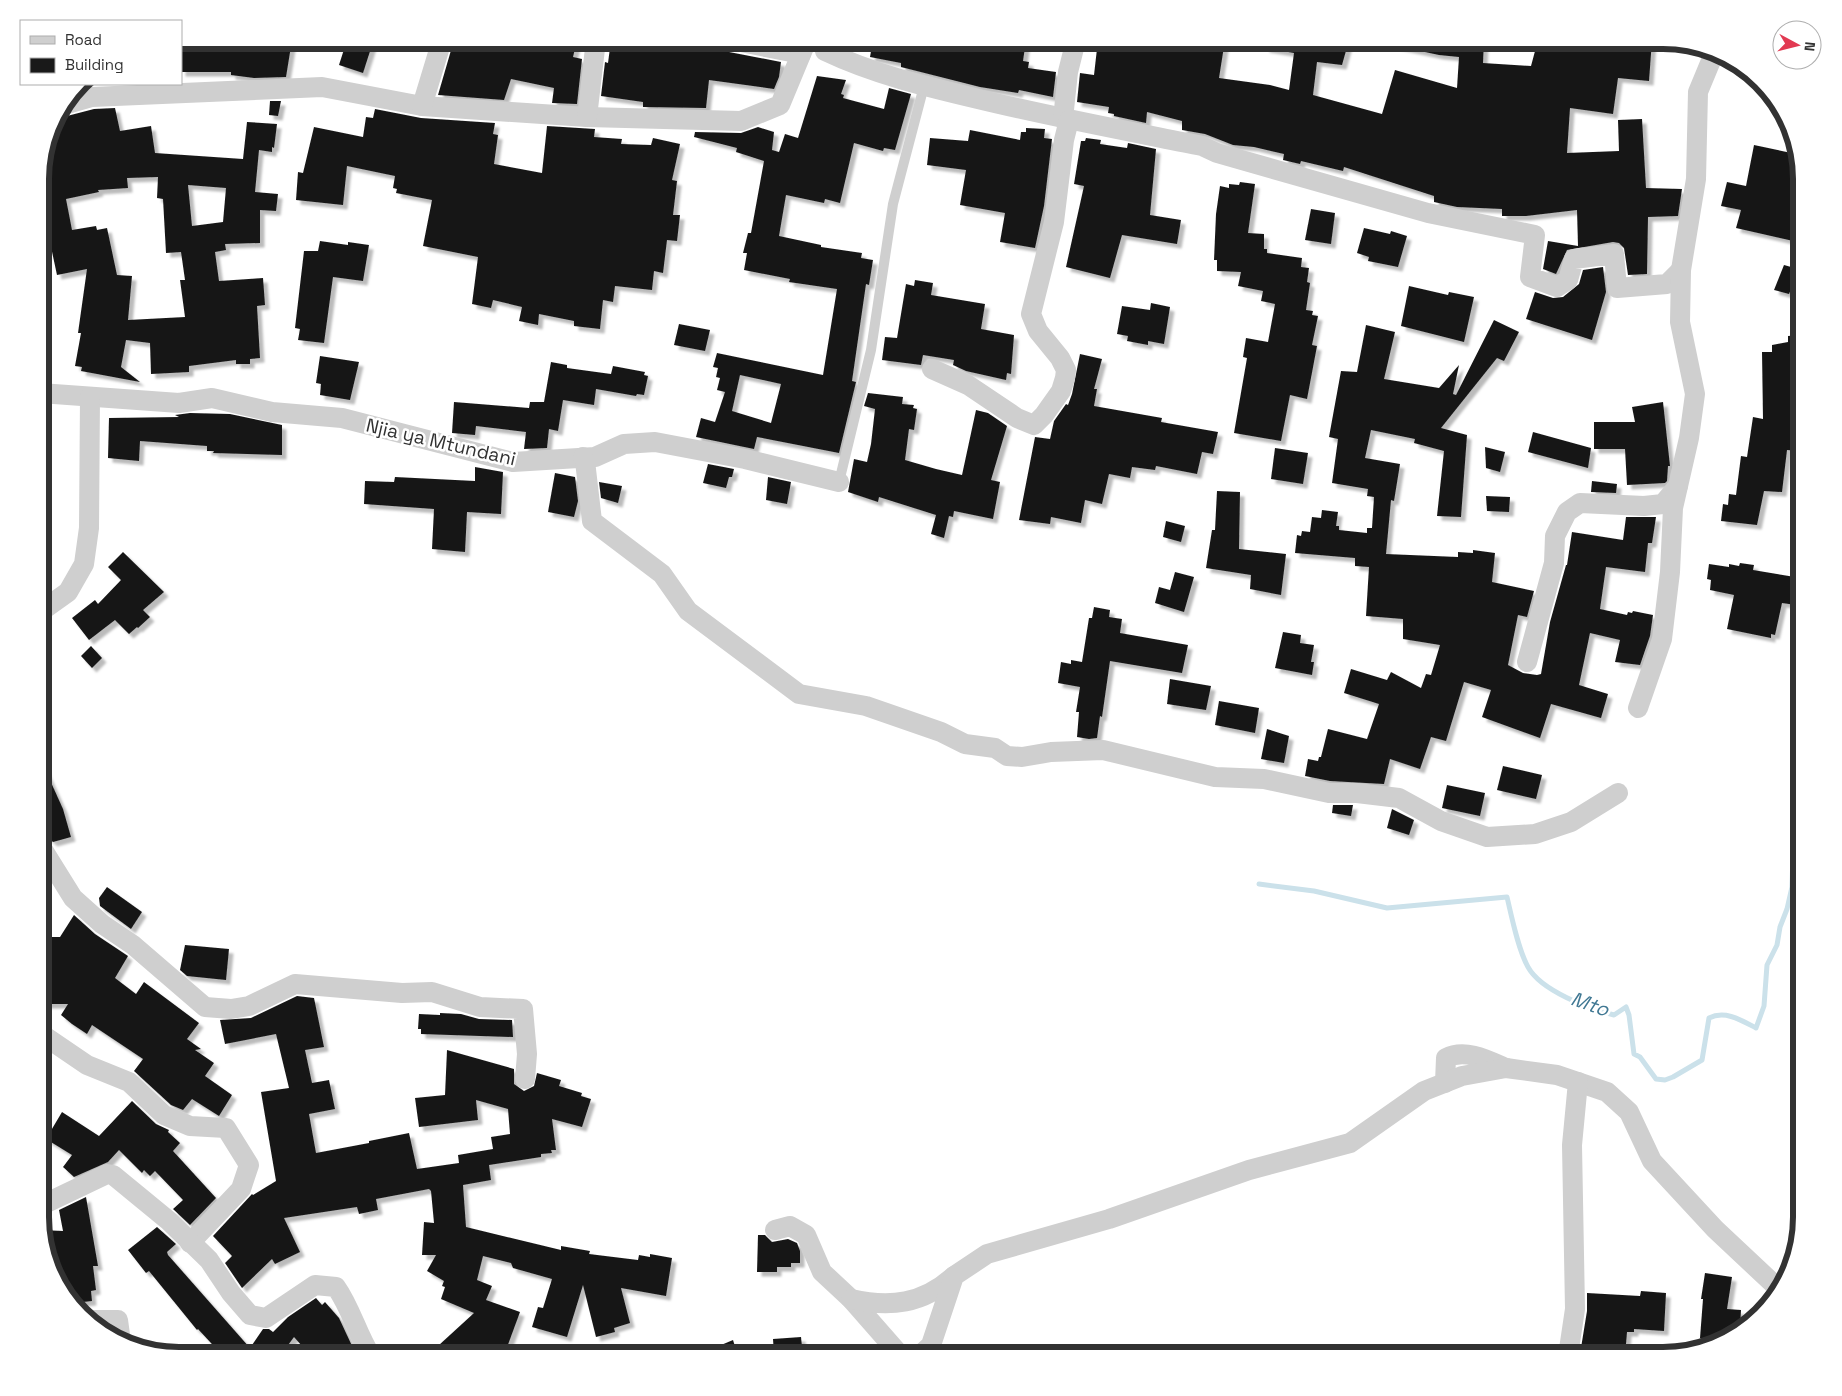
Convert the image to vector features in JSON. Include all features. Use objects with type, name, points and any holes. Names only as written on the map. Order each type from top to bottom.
[{"type":"street","points":[[422,106],[439,49]]},
{"type":"street","points":[[586,117],[595,49]]},
{"type":"street","points":[[74,102],[92,97],[322,87],[422,106],[586,117],[741,121],[780,105],[803,49]]},
{"type":"street","points":[[825,49],[826,52],[842,59],[924,86],[1066,120],[1202,146],[1217,153],[1428,213],[1535,234],[1530,277],[1557,287],[1568,280],[1574,259],[1614,254],[1617,288],[1667,284],[1681,270]]},
{"type":"street","points":[[932,369],[968,385],[1017,418],[1034,425],[1044,415],[1060,392],[1066,370],[1060,358],[1038,331],[1031,314],[1054,222],[1066,120],[1068,72],[1074,49]]},
{"type":"street","points":[[1638,708],[1662,639],[1670,572],[1673,508],[1689,438],[1695,394],[1680,322],[1681,270],[1696,179],[1698,92],[1712,59]]},
{"type":"street","name":"Njia ya Mtundani","points":[[49,393],[179,403],[212,398],[272,412],[342,418],[513,462],[596,456],[624,444],[655,442],[745,459],[839,482]]},
{"type":"street","points":[[49,606],[68,592],[84,564],[89,528],[90,397]]},
{"type":"street","points":[[583,457],[586,462],[592,521],[662,574],[688,611],[799,694],[866,706],[941,732],[965,744],[995,748],[1007,756],[1022,757],[1051,752],[1103,750],[1215,778],[1264,779],[1329,793],[1357,793],[1398,798],[1441,820],[1487,837],[1535,834],[1572,822],[1618,793]]},
{"type":"street","points":[[1527,662],[1554,563],[1555,536],[1567,512],[1580,503],[1644,506],[1664,504],[1678,486]]},
{"type":"street","points":[[49,859],[73,898],[102,924],[133,946],[205,1007],[231,1009],[249,1006],[295,984],[402,993],[432,992],[480,1007],[523,1010],[527,1054],[525,1079]]},
{"type":"street","points":[[49,1039],[87,1065],[129,1082],[164,1115],[190,1126],[226,1128],[249,1165],[241,1189],[190,1243]]},
{"type":"street","points":[[851,1299],[877,1305],[907,1302],[938,1290],[954,1276],[987,1254],[1109,1219],[1249,1170],[1350,1143],[1424,1091],[1445,1083],[1446,1058],[1455,1053],[1480,1057],[1506,1068],[1557,1075],[1606,1092],[1629,1112],[1652,1161],[1715,1229],[1774,1285]]},
{"type":"street","points":[[1569,1347],[1575,1309],[1572,1145],[1578,1082]]},
{"type":"street","points":[[49,1202],[107,1174],[113,1175],[169,1221],[208,1260],[250,1316],[266,1318],[315,1285],[336,1287],[344,1299],[365,1347]]},
{"type":"street","points":[[775,1230],[790,1226],[806,1235],[822,1272],[851,1299],[892,1347]]},
{"type":"street","points":[[929,1347],[931,1345],[954,1276]]},
{"type":"street","points":[[100,1320],[118,1320],[120,1333]]},
{"type":"lane","points":[[839,482],[871,350],[894,204],[924,86]]},
{"type":"building","points":[[182,49],[291,49],[286,77],[254,78],[231,75],[231,72],[182,72]]},
{"type":"building","points":[[344,49],[371,49],[363,73],[339,65]]},
{"type":"building","points":[[451,49],[547,49],[556,51],[556,49],[575,49],[573,57],[582,59],[577,104],[552,103],[554,88],[511,79],[504,100],[438,95]]},
{"type":"building","points":[[610,49],[714,49],[781,62],[779,77],[774,89],[709,80],[706,108],[643,107],[643,102],[601,96],[605,62],[608,63]]},
{"type":"building","points":[[871,49],[1025,49],[1023,61],[1029,62],[1028,68],[1056,72],[1053,97],[1019,90],[1018,93],[980,87],[901,67],[901,63],[870,57]]},
{"type":"building","points":[[1097,49],[1224,49],[1219,78],[1270,85],[1289,90],[1294,53],[1271,49],[1346,49],[1342,65],[1317,62],[1313,95],[1382,114],[1395,70],[1457,88],[1459,57],[1411,49],[1484,49],[1483,63],[1531,66],[1536,49],[1651,49],[1649,81],[1618,78],[1613,114],[1570,108],[1567,153],[1619,151],[1618,120],[1642,119],[1646,188],[1682,189],[1678,216],[1648,217],[1647,274],[1628,275],[1624,248],[1619,243],[1613,242],[1567,250],[1556,274],[1543,269],[1548,241],[1578,246],[1577,210],[1526,216],[1502,216],[1502,209],[1457,207],[1434,202],[1434,196],[1344,167],[1343,171],[1301,161],[1300,164],[1283,160],[1284,154],[1254,147],[1233,145],[1205,134],[1182,130],[1182,121],[1147,112],[1146,123],[1114,116],[1114,114],[1108,113],[1109,107],[1077,102],[1080,73],[1094,75]]},
{"type":"building","points":[[817,76],[846,80],[841,94],[844,95],[843,98],[884,109],[889,88],[911,94],[895,150],[884,148],[883,151],[854,143],[840,203],[825,199],[824,203],[786,195],[779,236],[821,245],[821,247],[862,253],[861,258],[873,260],[869,285],[866,284],[852,381],[856,382],[839,453],[757,437],[754,449],[696,437],[701,418],[715,422],[725,392],[717,390],[720,378],[716,377],[718,368],[713,367],[717,353],[823,375],[837,289],[789,282],[790,279],[744,270],[747,253],[743,253],[748,233],[751,233],[764,161],[736,152],[737,148],[694,137],[695,132],[741,133],[758,127],[774,132],[772,150],[779,152],[785,134],[798,138]],"holes":[[[740,375],[781,384],[771,423],[732,411]]]},
{"type":"building","points":[[270,101],[281,101],[278,116],[269,115]]},
{"type":"building","points":[[115,108],[120,131],[151,126],[155,153],[243,159],[247,122],[277,124],[272,152],[259,150],[255,192],[278,194],[276,211],[260,210],[260,243],[225,244],[226,250],[215,252],[219,281],[263,278],[265,305],[257,306],[260,358],[250,359],[250,364],[236,364],[236,360],[189,366],[189,372],[151,374],[150,343],[126,340],[121,367],[140,382],[81,371],[82,367],[75,366],[81,333],[78,333],[87,269],[57,275],[49,238],[50,162],[53,145],[65,116],[94,109]],"holes":[[[158,177],[157,198],[163,199],[166,253],[181,252],[185,280],[180,280],[185,317],[128,320],[132,276],[117,275],[107,228],[97,230],[96,226],[72,230],[66,199],[99,192],[98,190],[128,188],[127,178]],[[188,185],[226,188],[223,222],[192,226]]]},
{"type":"building","points":[[375,109],[421,118],[495,123],[493,134],[498,135],[494,164],[542,173],[547,126],[595,129],[594,137],[622,139],[621,144],[651,145],[653,138],[680,144],[672,180],[677,181],[673,215],[680,215],[677,241],[667,240],[663,273],[654,271],[652,290],[615,286],[613,302],[603,300],[600,329],[574,326],[574,321],[539,314],[538,325],[519,321],[522,307],[493,300],[491,308],[472,304],[478,257],[423,246],[432,200],[396,193],[397,189],[393,188],[395,176],[347,166],[343,205],[296,200],[298,172],[303,173],[314,127],[363,137],[366,117],[373,118]]},
{"type":"building","points":[[1026,128],[1045,129],[1044,138],[1052,139],[1044,206],[1035,248],[1000,242],[1005,213],[960,205],[966,170],[927,165],[930,138],[968,141],[970,130],[1020,140],[1021,132],[1026,132]]},
{"type":"building","points":[[1086,138],[1101,140],[1100,144],[1127,148],[1128,143],[1156,149],[1150,215],[1181,220],[1177,244],[1122,235],[1110,278],[1066,267],[1084,186],[1074,184],[1081,141],[1085,141]]},
{"type":"building","points":[[1754,145],[1790,153],[1793,179],[1793,241],[1736,228],[1741,210],[1721,206],[1727,182],[1746,186]]},
{"type":"building","points":[[1240,182],[1255,184],[1248,233],[1264,234],[1264,249],[1267,249],[1267,253],[1302,258],[1301,267],[1309,268],[1307,282],[1310,283],[1306,310],[1313,311],[1312,315],[1318,316],[1312,345],[1317,346],[1307,399],[1290,395],[1281,441],[1234,433],[1247,358],[1243,357],[1246,338],[1268,342],[1275,304],[1261,301],[1263,291],[1238,286],[1241,272],[1217,271],[1217,260],[1214,260],[1216,214],[1220,186],[1229,188],[1229,184],[1239,185]]},
{"type":"building","points":[[1311,209],[1335,213],[1331,244],[1305,240]]},
{"type":"building","points":[[1364,228],[1390,234],[1391,231],[1407,236],[1398,267],[1368,261],[1369,257],[1357,253]]},
{"type":"building","points":[[320,241],[348,245],[348,242],[369,245],[363,281],[333,277],[324,343],[298,340],[300,329],[295,328],[304,251],[318,251]]},
{"type":"building","points":[[1784,265],[1793,268],[1793,287],[1789,294],[1774,290]]},
{"type":"building","points":[[1603,267],[1606,292],[1592,340],[1526,319],[1535,292],[1553,298],[1563,297],[1579,284],[1583,270]]},
{"type":"building","points":[[915,280],[933,283],[931,295],[985,304],[981,329],[1014,335],[1011,374],[1007,373],[1006,380],[966,371],[953,365],[954,360],[923,355],[921,365],[882,360],[885,337],[897,338],[906,284],[914,286]]},
{"type":"building","points":[[1409,286],[1448,295],[1449,292],[1474,297],[1464,342],[1401,326]]},
{"type":"building","points":[[1151,303],[1170,307],[1164,344],[1148,341],[1148,345],[1127,341],[1128,336],[1117,334],[1122,306],[1150,310]]},
{"type":"building","points":[[1494,320],[1519,332],[1504,361],[1497,358],[1441,428],[1467,435],[1461,517],[1437,516],[1444,451],[1414,443],[1415,439],[1371,430],[1365,458],[1400,464],[1394,501],[1391,500],[1386,554],[1458,557],[1458,552],[1473,553],[1473,550],[1495,553],[1492,582],[1534,591],[1527,617],[1518,615],[1508,665],[1523,673],[1537,675],[1541,674],[1550,622],[1567,565],[1572,532],[1623,540],[1626,517],[1656,517],[1652,543],[1648,543],[1645,572],[1606,567],[1600,609],[1627,615],[1628,612],[1632,613],[1633,611],[1653,615],[1650,636],[1640,665],[1615,662],[1620,640],[1590,633],[1579,685],[1608,694],[1601,718],[1551,704],[1540,738],[1482,717],[1491,690],[1464,682],[1446,741],[1431,737],[1420,769],[1390,759],[1384,784],[1330,781],[1305,776],[1308,759],[1318,761],[1319,757],[1321,757],[1328,729],[1367,739],[1379,704],[1344,693],[1351,669],[1387,680],[1391,672],[1421,688],[1426,674],[1431,675],[1440,645],[1403,639],[1403,619],[1366,616],[1369,567],[1355,566],[1355,558],[1295,553],[1297,535],[1301,536],[1302,531],[1310,532],[1312,517],[1321,518],[1322,510],[1338,512],[1336,526],[1339,526],[1339,530],[1367,533],[1367,528],[1372,528],[1374,497],[1367,496],[1368,489],[1332,483],[1338,439],[1329,437],[1341,371],[1357,372],[1366,325],[1395,332],[1384,379],[1439,388],[1459,365],[1453,394],[1456,395]]},
{"type":"building","points":[[679,324],[710,330],[705,351],[674,345]]},
{"type":"building","points":[[1788,336],[1793,336],[1793,450],[1787,450],[1782,492],[1764,491],[1757,525],[1721,521],[1723,504],[1728,505],[1729,494],[1736,495],[1741,456],[1747,457],[1753,417],[1763,419],[1762,352],[1772,352],[1772,345],[1788,342]]},
{"type":"building","points":[[1080,354],[1102,359],[1094,389],[1097,389],[1094,406],[1162,418],[1161,422],[1218,432],[1213,454],[1202,452],[1197,474],[1156,466],[1155,470],[1132,467],[1130,478],[1109,474],[1102,504],[1085,500],[1081,523],[1051,517],[1050,524],[1019,520],[1035,437],[1050,439],[1054,421],[1066,404],[1068,405],[1072,394]]},
{"type":"building","points":[[320,356],[359,362],[350,400],[320,395],[321,384],[316,383]]},
{"type":"building","points":[[551,362],[567,365],[567,368],[611,374],[613,366],[645,372],[644,375],[648,376],[644,395],[637,394],[636,396],[596,389],[594,405],[563,400],[558,431],[549,429],[547,448],[524,449],[526,432],[476,426],[475,435],[452,433],[454,402],[529,408],[530,402],[544,402]]},
{"type":"building","points":[[868,393],[903,397],[902,404],[914,405],[913,408],[917,409],[914,430],[909,429],[905,460],[936,469],[962,475],[976,410],[988,413],[1007,426],[991,480],[1000,482],[993,519],[954,511],[953,517],[949,516],[944,538],[931,534],[936,515],[879,497],[878,502],[848,492],[854,459],[867,462],[871,444],[875,409],[864,406]]},
{"type":"building","points":[[1663,402],[1670,466],[1668,466],[1667,481],[1665,483],[1627,485],[1625,449],[1594,449],[1594,422],[1635,422],[1632,407]]},
{"type":"building","points":[[190,413],[230,414],[282,425],[282,455],[213,453],[214,451],[207,451],[207,446],[140,441],[139,461],[108,458],[109,418],[179,417],[175,415]]},
{"type":"building","points":[[1533,432],[1591,448],[1588,468],[1528,452]]},
{"type":"building","points":[[1485,447],[1505,452],[1500,472],[1486,468]]},
{"type":"building","points":[[1275,448],[1308,453],[1303,484],[1271,479]]},
{"type":"building","points":[[708,464],[734,469],[732,477],[729,477],[726,488],[703,483]]},
{"type":"building","points":[[475,467],[503,472],[501,514],[467,512],[465,552],[432,549],[434,509],[364,504],[365,481],[394,482],[395,477],[475,481]]},
{"type":"building","points":[[555,473],[575,477],[578,501],[574,517],[548,512]]},
{"type":"building","points":[[768,477],[791,482],[787,504],[766,500]]},
{"type":"building","points":[[1592,481],[1617,484],[1616,493],[1591,492]]},
{"type":"building","points":[[599,482],[622,486],[618,503],[601,498]]},
{"type":"building","points":[[1217,491],[1240,492],[1239,549],[1286,554],[1281,595],[1250,589],[1251,575],[1206,568],[1212,530],[1215,530]]},
{"type":"building","points":[[1486,496],[1510,497],[1509,512],[1487,511]]},
{"type":"building","points":[[1166,521],[1185,526],[1181,542],[1163,537]]},
{"type":"building","points":[[123,552],[164,592],[143,610],[150,617],[129,634],[115,620],[89,640],[72,618],[95,600],[98,604],[121,580],[108,567]]},
{"type":"building","points":[[1740,563],[1754,565],[1753,570],[1793,577],[1793,605],[1782,603],[1775,635],[1771,634],[1771,638],[1727,629],[1734,595],[1710,590],[1711,580],[1707,579],[1709,564],[1729,567],[1729,564],[1739,566]]},
{"type":"building","points":[[1175,572],[1194,577],[1184,612],[1155,603],[1159,587],[1170,590]]},
{"type":"building","points":[[1094,607],[1110,610],[1109,617],[1122,619],[1120,633],[1188,645],[1182,673],[1110,661],[1097,738],[1089,739],[1077,737],[1079,712],[1076,712],[1080,687],[1058,683],[1061,662],[1071,664],[1071,660],[1082,662],[1089,618],[1092,618]]},
{"type":"building","points":[[1283,632],[1301,635],[1300,643],[1314,645],[1311,662],[1314,662],[1312,675],[1275,668]]},
{"type":"building","points":[[91,646],[102,658],[92,668],[81,656]]},
{"type":"building","points":[[1170,679],[1211,686],[1206,710],[1167,704]]},
{"type":"building","points":[[1219,701],[1259,708],[1255,733],[1215,725]]},
{"type":"building","points":[[1267,729],[1289,736],[1284,763],[1261,759]]},
{"type":"building","points":[[1503,766],[1542,775],[1536,799],[1497,790]]},
{"type":"building","points":[[49,778],[63,809],[71,837],[53,842],[49,838]]},
{"type":"building","points":[[1447,785],[1485,793],[1480,816],[1442,808]]},
{"type":"building","points":[[1333,805],[1353,805],[1351,816],[1332,813]]},
{"type":"building","points":[[1392,809],[1414,820],[1409,835],[1387,828]]},
{"type":"building","points":[[107,887],[142,912],[131,929],[100,906],[99,898]]},
{"type":"building","points":[[74,915],[95,934],[128,956],[115,978],[136,994],[144,982],[199,1023],[187,1039],[201,1049],[195,1050],[214,1063],[205,1076],[232,1095],[219,1116],[192,1099],[183,1110],[171,1105],[134,1071],[143,1059],[92,1025],[87,1034],[72,1024],[61,1015],[68,1004],[49,1004],[49,937],[60,937]]},
{"type":"building","points":[[185,945],[229,949],[226,980],[187,976],[180,970]]},
{"type":"building","points":[[297,996],[314,998],[324,1047],[305,1050],[312,1083],[329,1080],[335,1109],[309,1114],[316,1153],[409,1133],[417,1169],[459,1163],[458,1155],[493,1149],[491,1137],[510,1134],[508,1109],[476,1100],[478,1120],[419,1127],[415,1098],[445,1095],[447,1050],[514,1069],[514,1084],[524,1091],[534,1086],[537,1073],[561,1080],[559,1086],[582,1093],[581,1096],[591,1099],[582,1127],[552,1119],[556,1150],[551,1150],[552,1153],[541,1154],[541,1157],[489,1165],[491,1180],[463,1185],[466,1227],[561,1250],[561,1246],[590,1251],[589,1254],[638,1260],[639,1255],[650,1257],[650,1254],[672,1258],[666,1296],[621,1288],[630,1323],[614,1328],[615,1332],[596,1337],[583,1285],[567,1337],[532,1327],[538,1307],[543,1308],[552,1279],[513,1268],[511,1263],[483,1256],[477,1280],[492,1286],[486,1300],[520,1312],[507,1347],[437,1347],[474,1313],[441,1299],[445,1287],[442,1286],[444,1281],[427,1271],[436,1255],[422,1255],[424,1222],[434,1223],[431,1191],[429,1189],[376,1199],[378,1210],[359,1214],[357,1207],[284,1218],[300,1252],[275,1264],[272,1259],[242,1288],[225,1263],[232,1256],[213,1236],[252,1194],[276,1181],[261,1092],[289,1088],[276,1034],[225,1044],[220,1020],[251,1018]]},
{"type":"building","points":[[440,1013],[461,1014],[479,1019],[512,1020],[513,1037],[421,1034],[421,1029],[418,1029],[419,1014],[440,1015]]},
{"type":"building","points":[[132,1101],[156,1124],[169,1130],[168,1132],[180,1143],[173,1151],[216,1198],[190,1225],[173,1209],[183,1200],[155,1171],[150,1176],[144,1170],[142,1173],[119,1150],[108,1162],[74,1177],[63,1167],[72,1155],[49,1141],[49,1134],[62,1112],[99,1136]]},
{"type":"building","points":[[86,1197],[98,1266],[93,1266],[96,1290],[91,1291],[92,1301],[80,1302],[66,1282],[53,1251],[50,1230],[63,1231],[59,1210]]},
{"type":"building","points":[[157,1227],[176,1244],[167,1252],[168,1255],[249,1347],[215,1347],[197,1330],[149,1271],[146,1273],[128,1250]]},
{"type":"building","points":[[758,1235],[765,1235],[772,1242],[788,1239],[797,1243],[800,1251],[800,1263],[791,1263],[791,1267],[777,1267],[777,1272],[757,1272]]},
{"type":"building","points":[[1705,1273],[1732,1277],[1727,1309],[1741,1310],[1740,1321],[1721,1334],[1710,1338],[1700,1338],[1703,1299],[1701,1299]]},
{"type":"building","points":[[1641,1291],[1666,1293],[1664,1331],[1634,1329],[1634,1332],[1627,1332],[1626,1347],[1581,1347],[1587,1311],[1587,1293],[1640,1296]]},
{"type":"building","points":[[316,1298],[322,1305],[325,1302],[339,1318],[353,1347],[303,1347],[294,1337],[287,1347],[251,1347],[263,1329],[269,1329],[273,1332],[288,1317]]},
{"type":"building","points":[[801,1337],[802,1347],[773,1347],[773,1339]]},
{"type":"building","points":[[733,1340],[735,1347],[716,1347]]},
{"type":"waterway","name":"Mto","points":[[1259,884],[1314,891],[1387,908],[1507,897],[1521,951],[1534,976],[1555,991],[1580,1004],[1614,1015],[1626,1007],[1629,1015],[1634,1054],[1640,1057],[1656,1079],[1665,1080],[1702,1060],[1709,1018],[1721,1015],[1727,1016],[1739,1019],[1756,1028],[1764,1006],[1767,965],[1777,945],[1780,927],[1787,909],[1792,887],[1793,854]]}]
